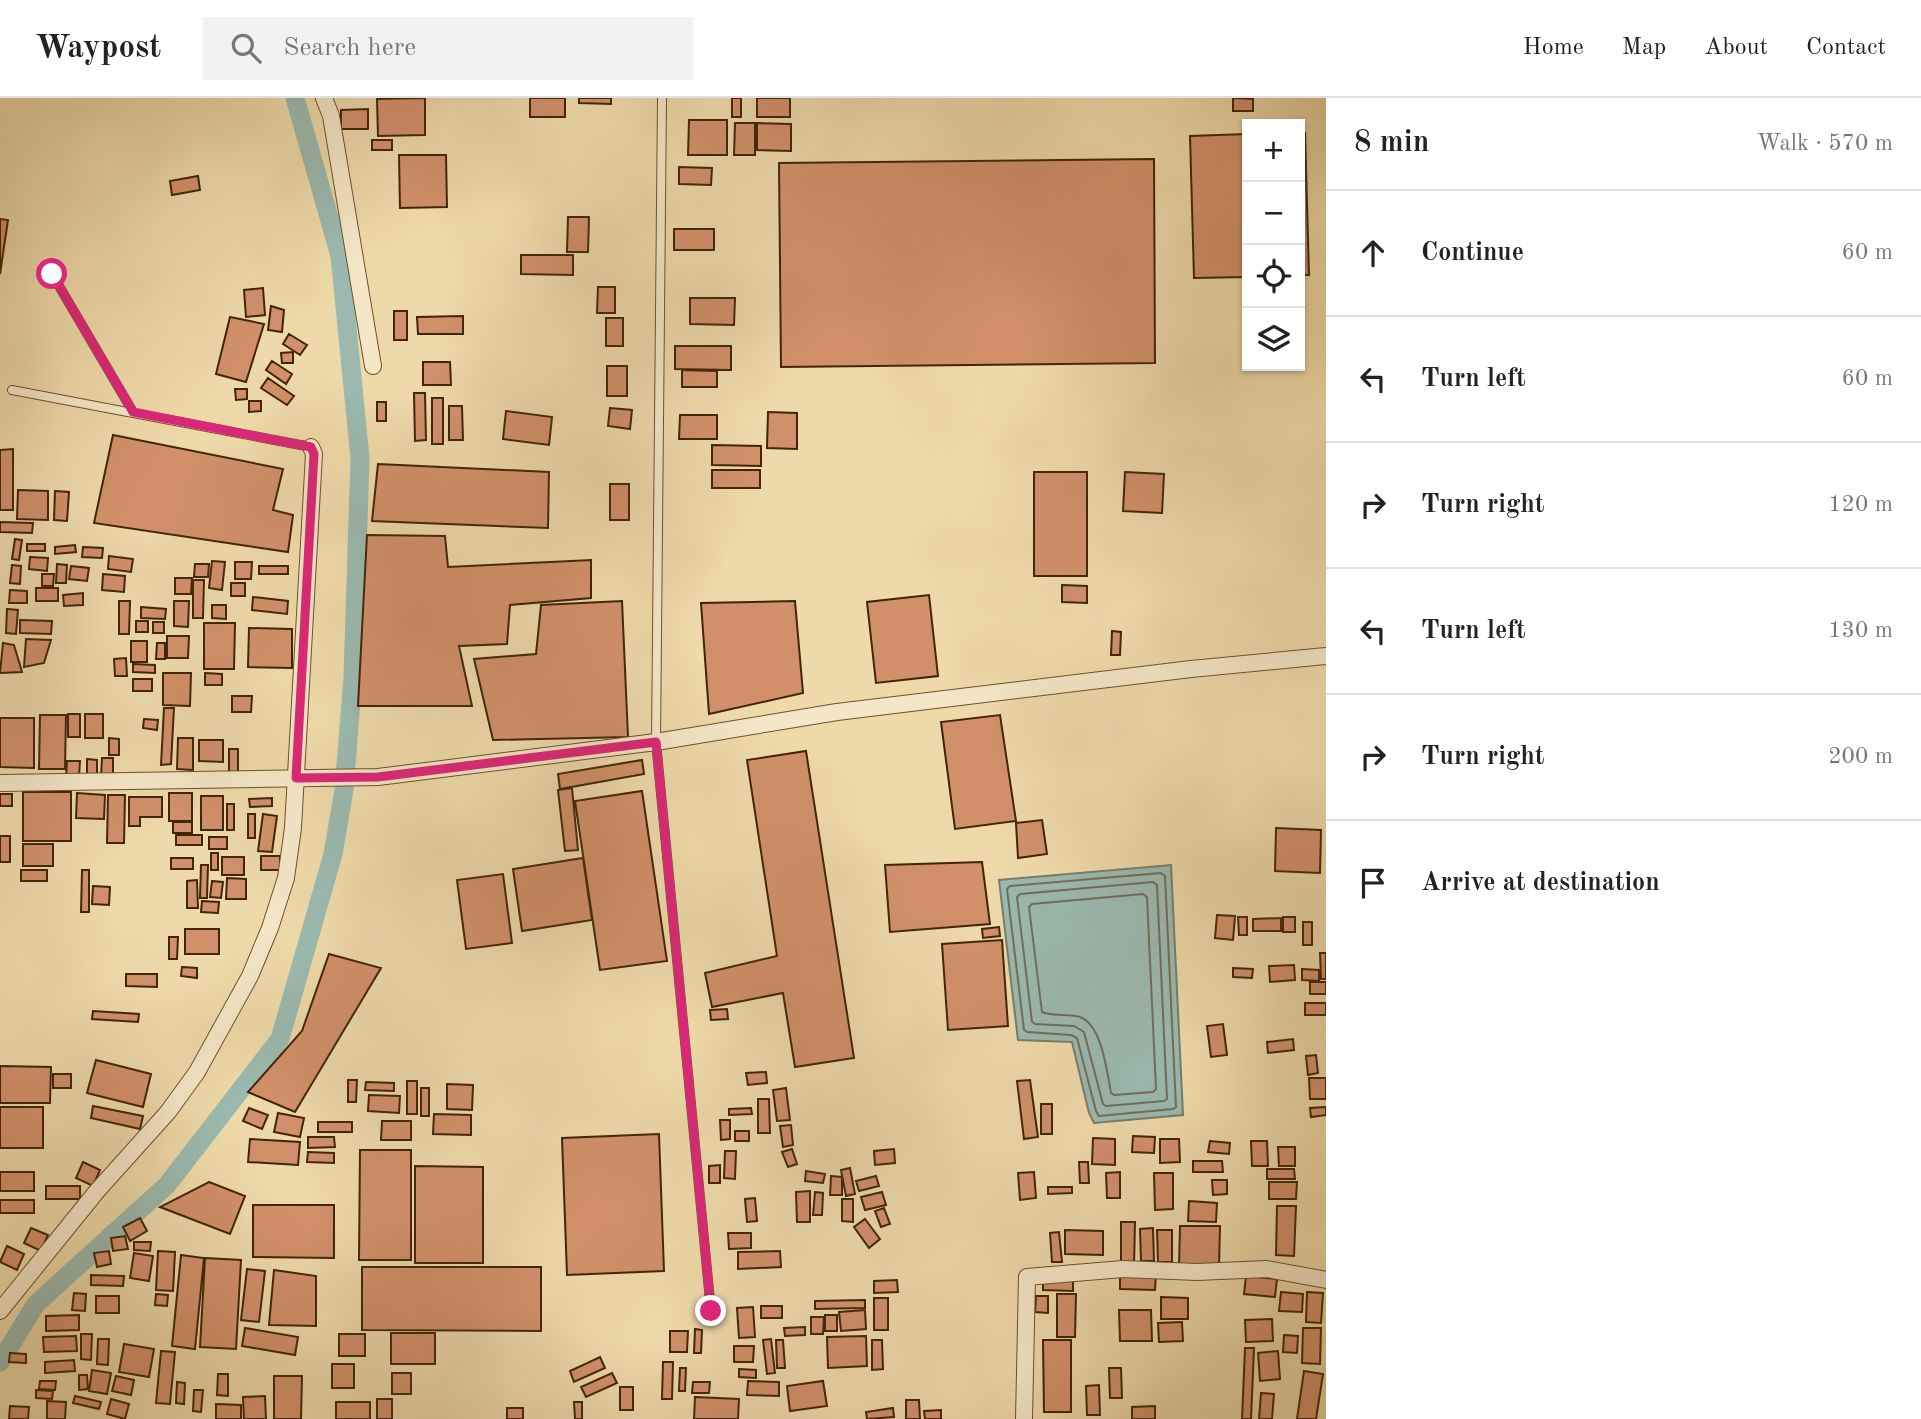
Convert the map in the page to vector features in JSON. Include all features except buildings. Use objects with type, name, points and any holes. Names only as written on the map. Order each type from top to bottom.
[{"type":"street","points":[[324,98],[331,116],[373,366]]},
{"type":"street","points":[[0,1311],[97,1191],[168,1112],[197,1072],[250,976],[270,928],[286,878],[304,779],[314,454],[311,447]]},
{"type":"street","points":[[0,783],[378,777],[656,742],[837,712],[1191,669],[1326,656]]},
{"type":"street","points":[[1024,1419],[1027,1277],[1123,1269],[1197,1272],[1267,1269],[1326,1280]]},
{"type":"lane","points":[[662,98],[656,742],[711,1311]]},
{"type":"lane","points":[[52,274],[133,412]]},
{"type":"lane","points":[[12,390],[311,447]]},
{"type":"water","points":[[1171,865],[1183,1115],[1094,1123],[1089,1113],[1072,1042],[1018,1040],[999,880]]},
{"type":"waterway","points":[[0,1362],[36,1304],[167,1185],[280,1039],[333,854],[344,790],[353,677],[360,458],[340,256],[295,98]]},
{"type":"route","points":[[52,274],[133,412],[311,447],[314,454],[296,778],[378,777],[656,742],[711,1311]]}]
